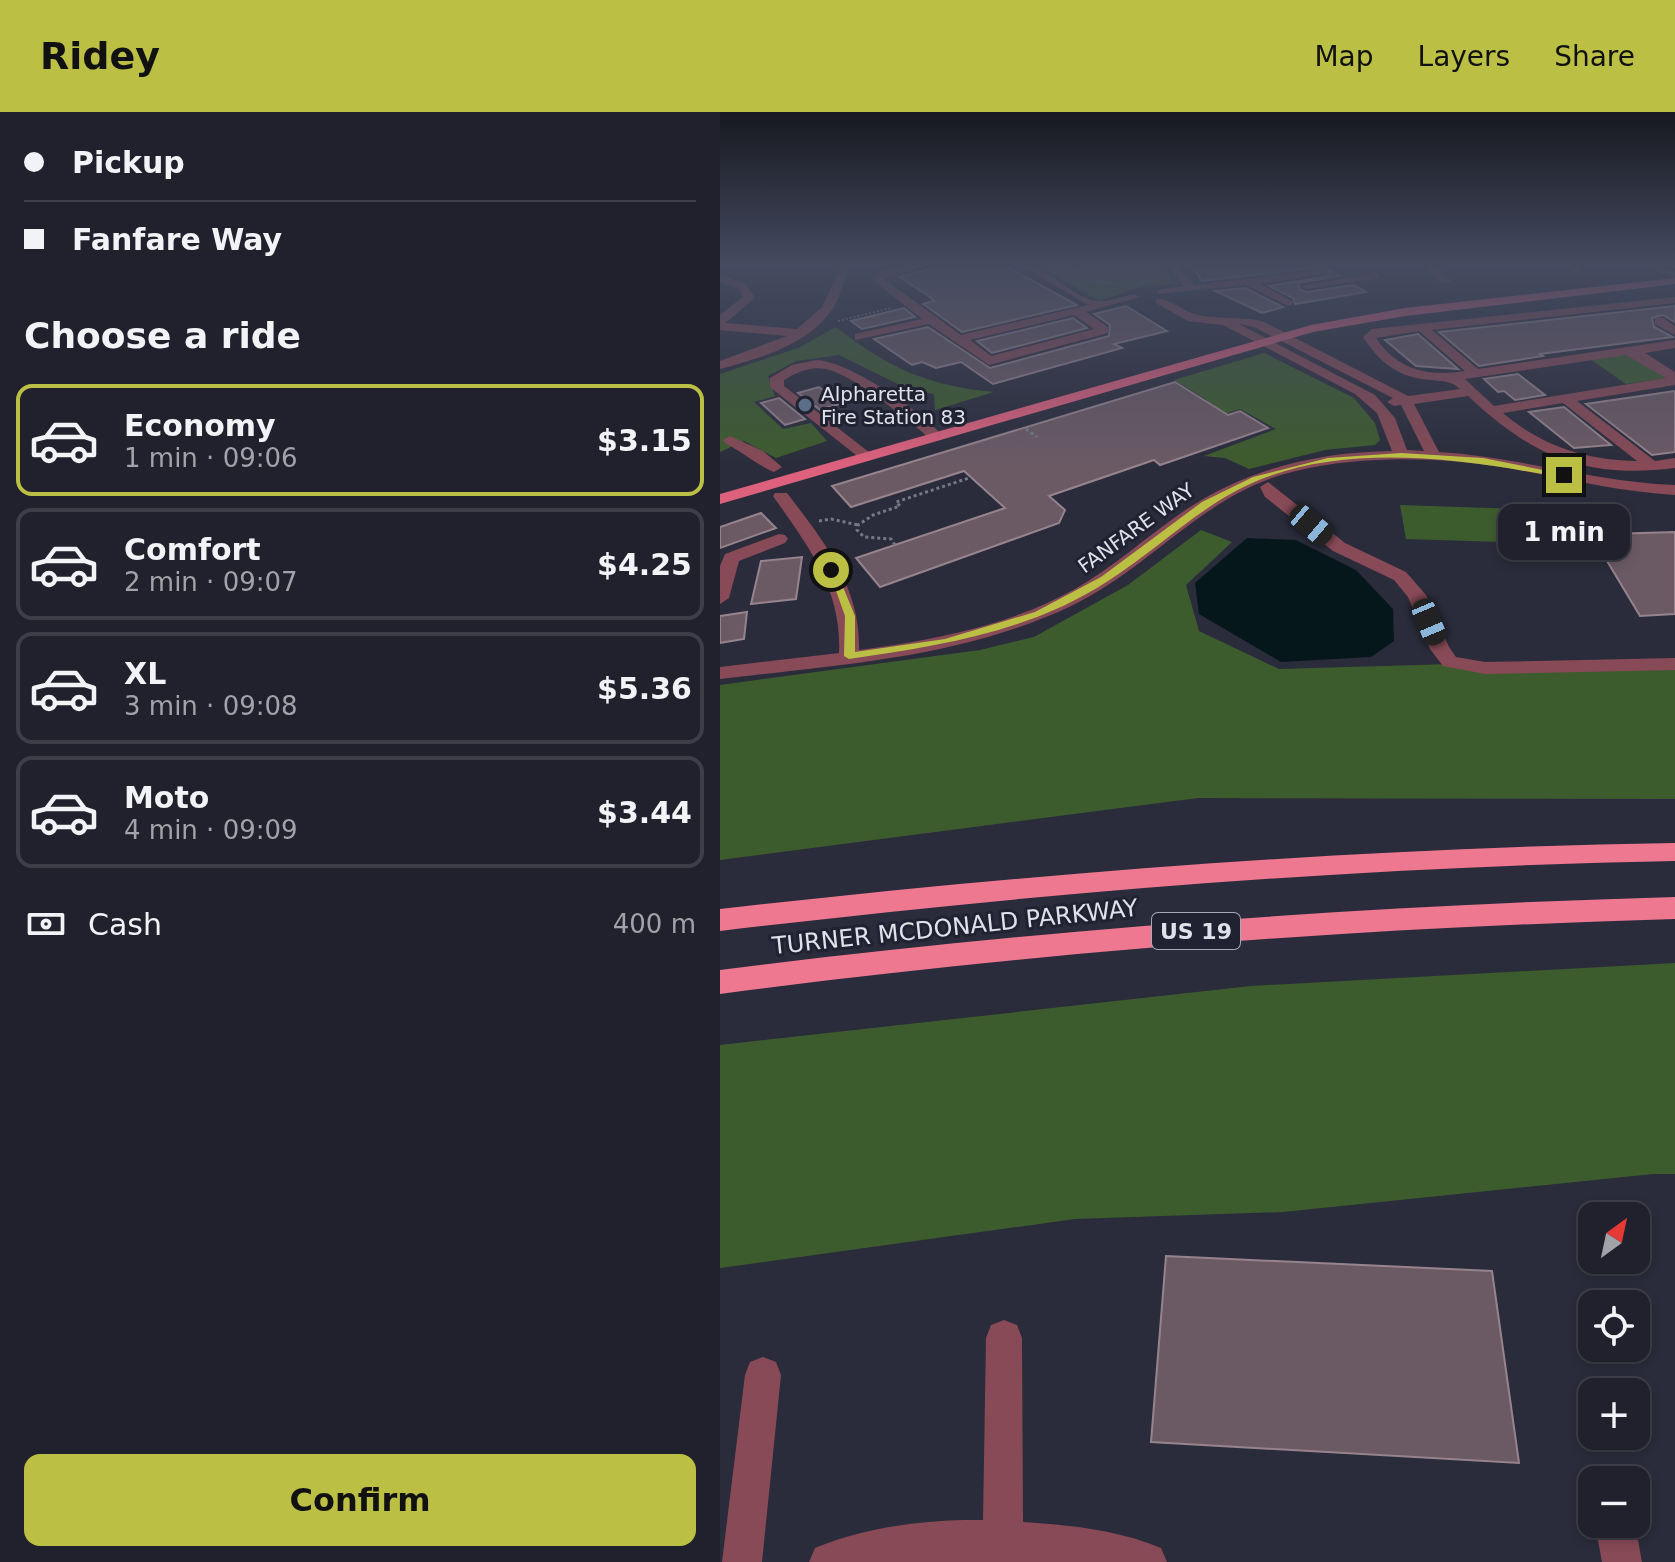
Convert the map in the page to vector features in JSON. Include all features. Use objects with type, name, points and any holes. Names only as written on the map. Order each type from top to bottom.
[{"type":"highway","name":"TURNER MCDONALD PARKWAY","points":[[720,920],[989,889],[1252,868],[1675,852]]},
{"type":"highway","name":"TURNER MCDONALD PARKWAY","points":[[720,982],[986,949],[1127,936],[1414,916],[1675,908]]},
{"type":"main road","points":[[742,493],[781,496],[785,487],[855,447],[936,436],[1279,331]]},
{"type":"main road","points":[[1281,336],[1309,331]]},
{"type":"main road","points":[[974,410],[1243,334]]},
{"type":"main road","points":[[755,472],[780,465]]},
{"type":"main road","points":[[720,499],[821,469]]},
{"type":"street","points":[[749,331],[784,340]]},
{"type":"street","points":[[720,365],[800,331]]},
{"type":"street","points":[[859,337],[886,331]]},
{"type":"street","points":[[947,331],[989,361],[1102,331]]},
{"type":"street","points":[[960,339],[993,331]]},
{"type":"street","points":[[1238,331],[1243,334],[1281,336],[1385,387],[1405,400],[1434,456]]},
{"type":"street","points":[[1259,331],[1380,404],[1388,416],[1401,455]]},
{"type":"street","points":[[1388,331],[1376,332],[1370,339],[1408,374],[1426,378],[1476,374],[1675,344]]},
{"type":"street","points":[[1426,331],[1476,374]]},
{"type":"street","points":[[757,332],[797,333]]},
{"type":"street","points":[[1616,340],[1675,380]]},
{"type":"street","points":[[1583,357],[1625,389]]},
{"type":"street","points":[[855,447],[777,387],[777,378],[791,369],[809,365],[835,366],[936,436]]},
{"type":"street","points":[[1454,377],[1536,444],[1555,452],[1613,464],[1654,467],[1675,463]]},
{"type":"street","points":[[1493,410],[1675,380]]},
{"type":"street","points":[[1380,404],[1471,392]]},
{"type":"street","points":[[1565,398],[1654,467]]},
{"type":"street","points":[[730,440],[780,465]]},
{"type":"street","name":"FANFARE WAY","points":[[720,673],[946,642],[1039,614],[1089,589],[1206,503],[1328,461],[1401,455],[1483,460],[1610,484],[1675,490]]},
{"type":"street","points":[[1262,483],[1271,494],[1339,547],[1400,576],[1417,595],[1440,649],[1450,662],[1485,668],[1675,664]]},
{"type":"street","points":[[781,496],[817,543],[846,600],[852,634],[849,656]]},
{"type":"street","points":[[720,598],[726,559],[779,539]]},
{"type":"street","points":[[1003,1542],[1004,1338]]},
{"type":"street","points":[[742,1562],[763,1375]]},
{"type":"street","points":[[1618,1538],[1622,1562]]},
{"type":"street","points":[[829,1562],[921,1544],[1003,1542],[1089,1548],[1147,1562]]},
{"type":"path","points":[[1018,422],[1037,437]]},
{"type":"path","points":[[816,522],[831,519],[858,525],[873,515],[900,506],[896,502],[972,477]]},
{"type":"path","points":[[858,525],[857,530],[864,537],[891,539],[895,545]]},
{"type":"green space","points":[[829,331],[841,331],[873,354],[910,373],[949,385],[994,392],[935,410],[934,394],[908,389],[839,355],[796,361],[768,376],[775,396],[754,402],[783,429],[811,423],[827,441],[776,458],[744,441],[720,452],[720,374],[798,348]]},
{"type":"green space","points":[[1264,353],[1354,398],[1375,423],[1380,440],[1375,445],[1325,450],[1249,469],[1225,458],[1204,456],[1276,429],[1240,409],[1171,432],[1149,419],[1207,400],[1174,380]]},
{"type":"green space","points":[[1631,354],[1668,378],[1626,384],[1590,359]]},
{"type":"green space","points":[[1400,505],[1550,510],[1564,544],[1406,539]]},
{"type":"green space","points":[[1201,530],[1232,542],[1186,585],[1199,631],[1279,669],[1453,664],[1675,668],[1675,799],[1198,798],[720,860],[720,685],[980,650],[1034,637],[1128,585]]},
{"type":"green space","points":[[1675,963],[1675,1174],[1283,1212],[1075,1219],[720,1268],[720,1045],[1251,986]]},
{"type":"shaded area","points":[[1247,538],[1296,540],[1356,570],[1393,609],[1394,641],[1371,657],[1281,662],[1199,614],[1195,583]]},
{"type":"building","points":[[911,331],[934,331],[990,368],[1109,336],[1109,331],[1167,331],[1114,344],[1122,348],[993,384],[961,362],[936,368],[922,362],[912,365],[874,339]]},
{"type":"building","points":[[1020,331],[1077,331],[992,353],[977,341]]},
{"type":"building","points":[[1661,331],[1673,337],[1540,354],[1543,356],[1479,366],[1439,332]]},
{"type":"building","points":[[1418,334],[1458,369],[1416,366],[1385,340]]},
{"type":"building","points":[[1518,374],[1545,395],[1515,400],[1504,391],[1498,392],[1484,379]]},
{"type":"building","points":[[1175,382],[1228,415],[1240,411],[1268,428],[1160,465],[1154,460],[1049,496],[1065,510],[1059,523],[880,587],[856,558],[1005,508],[964,471],[851,507],[832,486]]},
{"type":"building","points":[[819,387],[840,404],[825,408],[829,412],[824,413],[798,393]]},
{"type":"building","points":[[1675,391],[1675,452],[1652,455],[1586,404]]},
{"type":"building","points":[[779,398],[805,419],[785,425],[761,403]]},
{"type":"building","points":[[1564,407],[1611,445],[1574,448],[1529,412]]},
{"type":"building","points":[[761,513],[776,528],[720,548],[720,527]]},
{"type":"building","points":[[1675,532],[1675,614],[1640,616],[1601,551],[1617,550],[1609,534]]},
{"type":"building","points":[[802,557],[796,599],[751,604],[761,561]]},
{"type":"building","points":[[747,612],[744,639],[720,643],[720,616]]},
{"type":"building","points":[[1166,1256],[1492,1271],[1519,1463],[1151,1442]]},
{"type":"place","name":"Alpharetta Fire Station 83","points":[[805,405]]},
{"type":"route","points":[[831,570],[846,600],[850,616],[852,634],[849,656],[946,642],[1039,614],[1089,589],[1206,503],[1256,478],[1285,470],[1351,458],[1401,455],[1483,460],[1564,475]]}]
